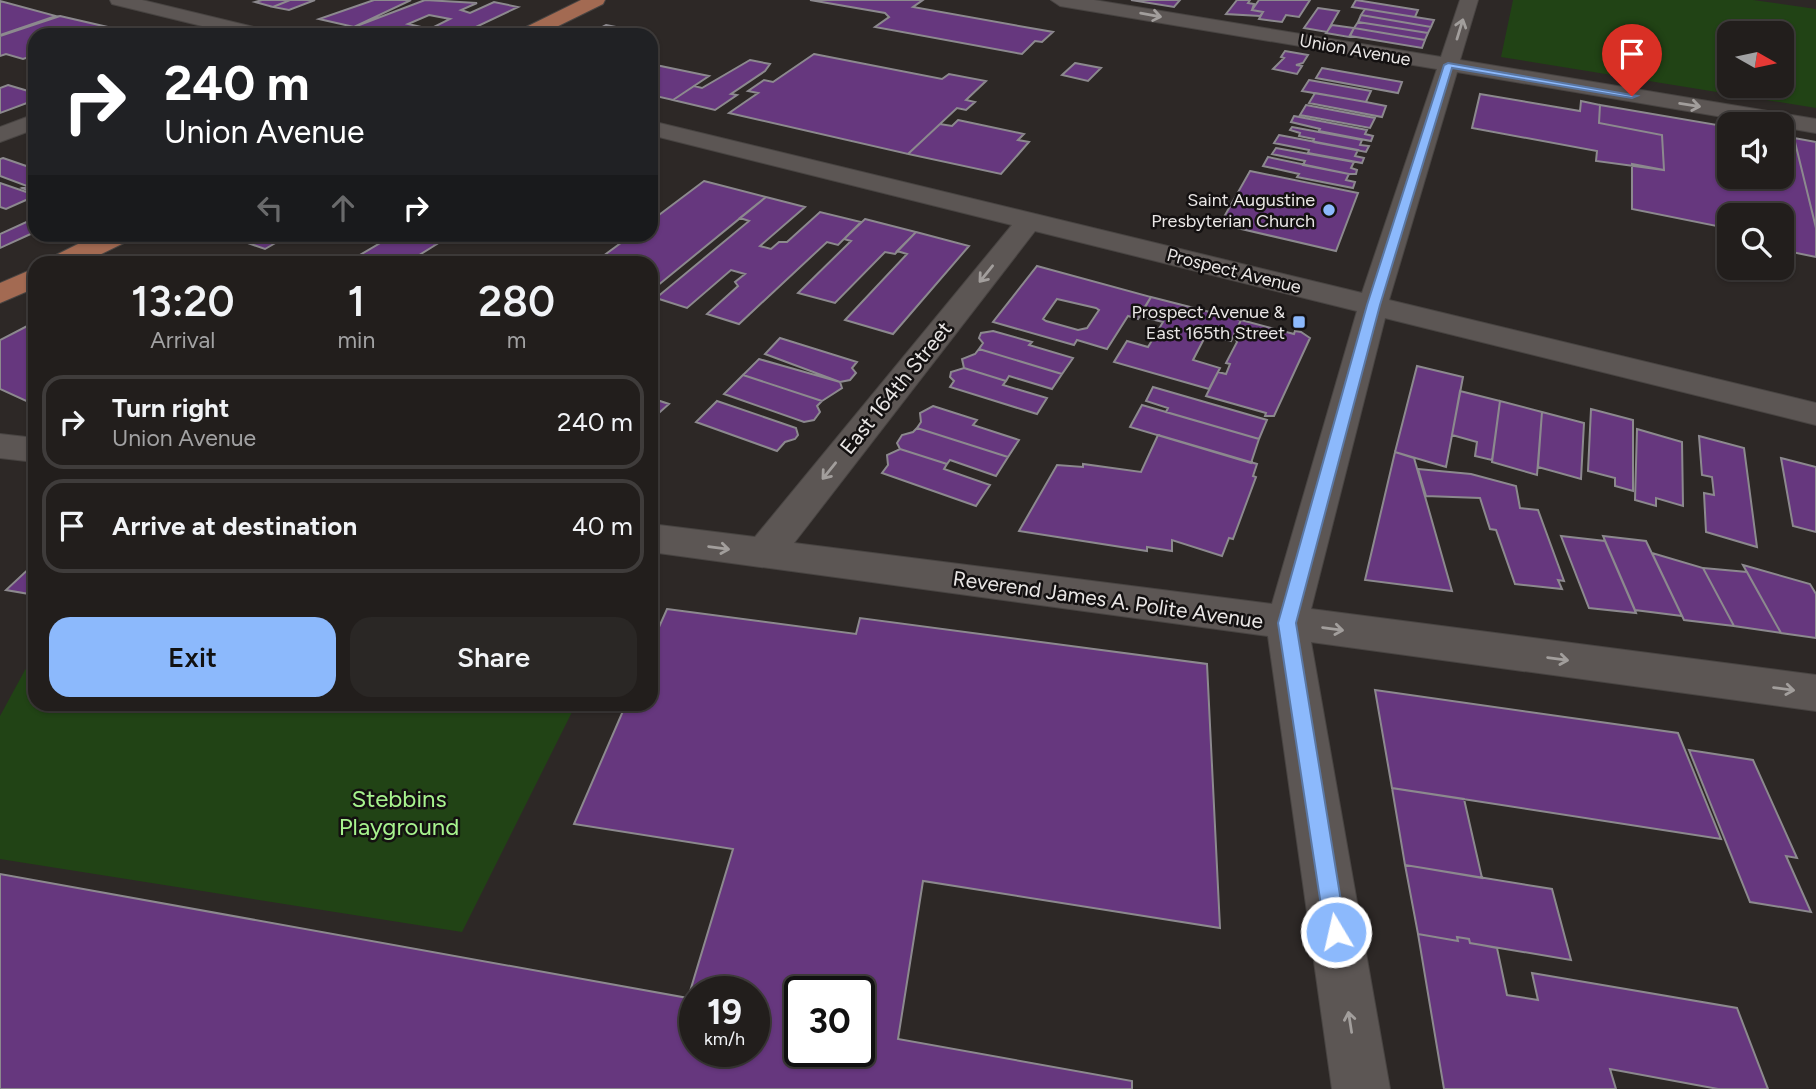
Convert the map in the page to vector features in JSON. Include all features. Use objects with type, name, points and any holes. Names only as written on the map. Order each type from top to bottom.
[{"type":"main road","points":[[539,28],[596,0]]},
{"type":"main road","points":[[76,256],[104,242]]},
{"type":"main road","points":[[0,294],[28,280]]},
{"type":"street","points":[[119,0],[232,28]]},
{"type":"street","name":"Union Avenue","points":[[1060,0],[1816,126]]},
{"type":"street","points":[[1361,1089],[1287,623],[1373,305],[1469,0]]},
{"type":"street","points":[[0,135],[28,124]]},
{"type":"street","name":"Prospect Avenue","points":[[658,130],[1816,414]]},
{"type":"street","name":"East 164th Street","points":[[763,554],[1029,221]]},
{"type":"street","points":[[0,446],[28,449]]},
{"type":"street","name":"Reverend James A. Polite Avenue","points":[[658,539],[1816,693]]},
{"type":"green space","points":[[1513,0],[1753,0],[1816,9],[1816,108],[1754,98],[1794,98],[1794,21],[1717,21],[1717,92],[1501,57]]},
{"type":"green space","name":"Stebbins Playground","points":[[28,667],[28,711],[572,711],[462,932],[0,859],[0,716]]},
{"type":"building","points":[[290,0],[273,7],[255,2]]},
{"type":"building","points":[[290,0],[315,0],[289,10],[273,7]]},
{"type":"building","points":[[374,0],[411,0],[354,27],[319,19]]},
{"type":"building","points":[[425,0],[477,3],[461,10],[470,13],[494,2],[518,7],[474,28],[432,28],[450,19],[429,15],[408,24],[426,28],[354,27]]},
{"type":"building","points":[[810,0],[923,0],[913,7],[1053,32],[1042,42],[1035,41],[1022,54],[875,27],[889,17],[885,13]]},
{"type":"building","points":[[1131,0],[1180,0],[1174,7]]},
{"type":"building","points":[[1237,0],[1250,0],[1248,3],[1254,4],[1252,10],[1263,12],[1260,16],[1226,14]]},
{"type":"building","points":[[1259,0],[1310,0],[1299,17],[1286,15],[1282,22],[1259,19],[1263,12],[1252,10]]},
{"type":"building","points":[[1356,0],[1418,10],[1415,17],[1352,7]]},
{"type":"building","points":[[0,1],[56,16],[0,35]]},
{"type":"building","points":[[1318,8],[1339,11],[1327,32],[1304,28]]},
{"type":"building","points":[[1365,9],[1434,20],[1431,27],[1361,15]]},
{"type":"building","points":[[1361,15],[1431,27],[1428,33],[1358,22]]},
{"type":"building","points":[[60,16],[112,28],[28,28],[28,57],[23,59],[6,54],[0,56],[0,36]]},
{"type":"building","points":[[1358,22],[1428,33],[1425,40],[1354,28]]},
{"type":"building","points":[[606,25],[621,28],[600,28]]},
{"type":"building","points":[[1332,25],[1354,28],[1349,37],[1326,33]]},
{"type":"building","points":[[1354,28],[1425,40],[1422,48],[1350,36]]},
{"type":"building","points":[[1285,51],[1308,55],[1303,63],[1296,65],[1302,66],[1297,74],[1273,69],[1284,58],[1281,57]]},
{"type":"building","points":[[814,54],[942,79],[949,74],[986,81],[966,100],[975,102],[966,110],[957,108],[908,154],[729,113],[758,93],[748,91],[764,80],[773,82]]},
{"type":"building","points":[[750,60],[770,64],[765,71],[731,94],[737,95],[715,110],[673,100],[694,86],[702,88]]},
{"type":"building","points":[[1075,63],[1101,68],[1088,81],[1062,75]]},
{"type":"building","points":[[658,65],[709,76],[673,100],[658,97]]},
{"type":"building","points":[[1322,68],[1402,82],[1398,93],[1316,78]]},
{"type":"building","points":[[1309,80],[1371,91],[1366,102],[1302,91]]},
{"type":"building","points":[[8,85],[28,91],[28,103],[0,113],[0,88]]},
{"type":"building","points":[[1315,93],[1386,106],[1382,117],[1309,103]]},
{"type":"building","points":[[1480,94],[1580,111],[1581,101],[1600,105],[1599,123],[1662,135],[1664,170],[1596,161],[1597,151],[1472,128]]},
{"type":"building","points":[[1306,105],[1375,118],[1370,128],[1300,115]]},
{"type":"building","points":[[1600,105],[1717,125],[1717,189],[1794,189],[1794,138],[1816,228],[1816,257],[1794,252],[1794,203],[1717,203],[1717,226],[1632,209],[1632,164],[1664,170],[1662,135],[1599,123]]},
{"type":"building","points":[[1294,116],[1367,130],[1365,134],[1373,136],[1371,141],[1319,131],[1320,129],[1291,122]]},
{"type":"building","points":[[958,120],[1024,134],[1018,140],[1029,142],[1001,174],[908,154],[940,124],[952,126]]},
{"type":"building","points":[[1292,127],[1362,140],[1360,145],[1369,146],[1366,152],[1313,142],[1314,139],[1299,136],[1300,133],[1290,130]]},
{"type":"building","points":[[1279,135],[1358,150],[1355,156],[1364,158],[1362,163],[1308,153],[1309,150],[1274,143]]},
{"type":"building","points":[[1794,138],[1816,142],[1816,228]]},
{"type":"building","points":[[1276,148],[1354,162],[1351,168],[1357,170],[1356,174],[1303,165],[1305,161],[1272,154]]},
{"type":"building","points":[[1268,157],[1349,174],[1346,180],[1355,182],[1353,188],[1297,177],[1299,174],[1263,166]]},
{"type":"building","points":[[0,159],[28,167],[28,190],[22,188],[27,186],[0,176]]},
{"type":"building","points":[[1250,171],[1358,193],[1336,251],[1220,224]]},
{"type":"building","points":[[704,181],[766,197],[658,285],[658,256],[603,256],[622,242],[658,242],[658,216]]},
{"type":"building","points":[[0,183],[28,193],[28,199],[6,209],[0,207]]},
{"type":"building","points":[[766,197],[805,207],[760,246],[771,249],[779,242],[787,242],[820,212],[861,222],[838,245],[827,242],[739,324],[707,314],[738,286],[735,282],[745,274],[731,270],[687,308],[658,299],[749,221],[740,218]]},
{"type":"building","points":[[865,219],[916,232],[895,254],[885,252],[835,303],[798,293],[851,241],[844,239]]},
{"type":"building","points":[[28,221],[28,235],[0,248],[0,234]]},
{"type":"building","points":[[916,232],[969,246],[893,334],[845,320],[907,254],[897,251]]},
{"type":"building","points":[[245,242],[277,242],[265,249]]},
{"type":"building","points":[[382,242],[437,244],[418,256],[358,256]]},
{"type":"building","points":[[1037,266],[1151,297],[1138,319],[1128,316],[1107,349],[1077,340],[1074,345],[993,322]],"holes":[[[1057,299],[1099,310],[1087,328],[1078,330],[1043,319]]]},
{"type":"building","points":[[1151,297],[1241,320],[1231,341],[1206,335],[1193,360],[1220,368],[1209,389],[1114,362],[1127,341],[1148,347],[1163,322],[1139,316]]},
{"type":"building","points":[[1241,320],[1294,334],[1295,331],[1301,332],[1310,338],[1274,416],[1265,416],[1266,413],[1206,396],[1218,372],[1226,374],[1230,364],[1226,363],[1237,342],[1234,335]]},
{"type":"building","points":[[28,326],[28,402],[0,389],[0,340]]},
{"type":"building","points":[[993,331],[1073,358],[1062,374],[979,349],[983,343],[979,338],[981,333]]},
{"type":"building","points":[[780,338],[857,362],[852,368],[856,373],[850,380],[840,382],[765,354]]},
{"type":"building","points":[[979,349],[1062,374],[1052,389],[1009,376],[1006,381],[964,368],[962,359],[975,354]]},
{"type":"building","points":[[759,359],[840,382],[842,388],[822,401],[743,375]]},
{"type":"building","points":[[1417,366],[1463,377],[1446,467],[1395,452]]},
{"type":"building","points":[[964,368],[1006,381],[1003,385],[1047,398],[1037,414],[950,387],[954,381],[950,377],[951,372]]},
{"type":"building","points":[[743,375],[822,401],[817,406],[820,412],[814,420],[804,422],[724,394]]},
{"type":"building","points":[[1153,387],[1267,420],[1259,439],[1166,412],[1168,408],[1146,401]]},
{"type":"building","points":[[1460,391],[1500,401],[1492,460],[1475,456],[1477,442],[1452,435]]},
{"type":"building","points":[[658,400],[669,404],[658,414]]},
{"type":"building","points":[[717,401],[796,428],[798,435],[785,442],[777,451],[696,422]]},
{"type":"building","points":[[1500,401],[1542,412],[1537,475],[1492,462]]},
{"type":"building","points":[[1142,405],[1259,439],[1251,463],[1130,427]]},
{"type":"building","points":[[933,406],[977,420],[973,425],[1019,440],[1008,457],[917,428],[921,422],[920,413]]},
{"type":"building","points":[[1591,409],[1633,420],[1633,491],[1615,486],[1615,478],[1588,471]]},
{"type":"building","points":[[1542,412],[1584,423],[1581,479],[1538,467]]},
{"type":"building","points":[[917,428],[1008,457],[996,476],[950,460],[947,464],[900,449],[897,443],[902,435]]},
{"type":"building","points":[[1637,429],[1682,442],[1683,506],[1656,498],[1656,506],[1635,500]]},
{"type":"building","points":[[1158,435],[1257,464],[1253,476],[1256,477],[1233,539],[1229,538],[1222,556],[1172,540],[1172,551],[1147,547],[1147,551],[1019,531],[1057,465],[1083,467],[1083,464],[1141,472]]},
{"type":"building","points":[[1699,436],[1744,448],[1757,547],[1706,532],[1704,493],[1714,495],[1712,477],[1702,475]]},
{"type":"building","points":[[900,449],[947,464],[944,469],[990,485],[976,506],[882,473],[888,465],[887,455]]},
{"type":"building","points":[[1395,452],[1414,458],[1452,591],[1365,580]]},
{"type":"building","points":[[1781,458],[1816,467],[1816,532],[1793,526]]},
{"type":"building","points":[[1418,469],[1471,474],[1516,486],[1520,508],[1538,510],[1564,581],[1558,580],[1562,589],[1515,584],[1496,530],[1490,529],[1480,498],[1426,496]]},
{"type":"building","points":[[1561,536],[1605,541],[1636,613],[1589,608]]},
{"type":"building","points":[[1603,536],[1646,541],[1682,616],[1635,610]]},
{"type":"building","points":[[1652,553],[1703,568],[1734,626],[1684,620]]},
{"type":"building","points":[[1743,565],[1810,584],[1816,594],[1816,638],[1781,633]]},
{"type":"building","points":[[1703,568],[1747,572],[1781,633],[1734,626]]},
{"type":"building","points":[[28,570],[28,594],[6,590]]},
{"type":"building","points":[[667,609],[856,634],[860,618],[1207,664],[1220,928],[923,881],[898,1039],[1132,1081],[1132,1089],[0,1089],[0,874],[679,996],[679,1067],[770,1067],[770,976],[695,976],[733,849],[574,824],[623,711],[658,711],[658,629]]},
{"type":"building","points":[[1375,690],[1678,733],[1721,839],[1392,788]]},
{"type":"building","points":[[1689,750],[1753,760],[1797,858],[1786,856],[1811,912],[1750,902]]},
{"type":"building","points":[[1392,788],[1464,799],[1482,878],[1405,865]]},
{"type":"building","points":[[1405,865],[1552,889],[1571,960],[1470,943],[1469,939],[1457,937],[1458,941],[1418,934]]},
{"type":"building","points":[[1418,934],[1458,941],[1457,937],[1469,939],[1470,943],[1497,948],[1507,995],[1538,1000],[1532,973],[1737,1008],[1768,1089],[1718,1089],[1610,1069],[1616,1089],[1444,1089]]},
{"type":"place","name":"Saint Augustine Presbyterian Church","points":[[1329,210]]},
{"type":"place","name":"Prospect Avenue & East 165th Street","points":[[1299,322]]},
{"type":"route","points":[[1336,932],[1287,623],[1373,305],[1448,65],[1632,96]]}]
